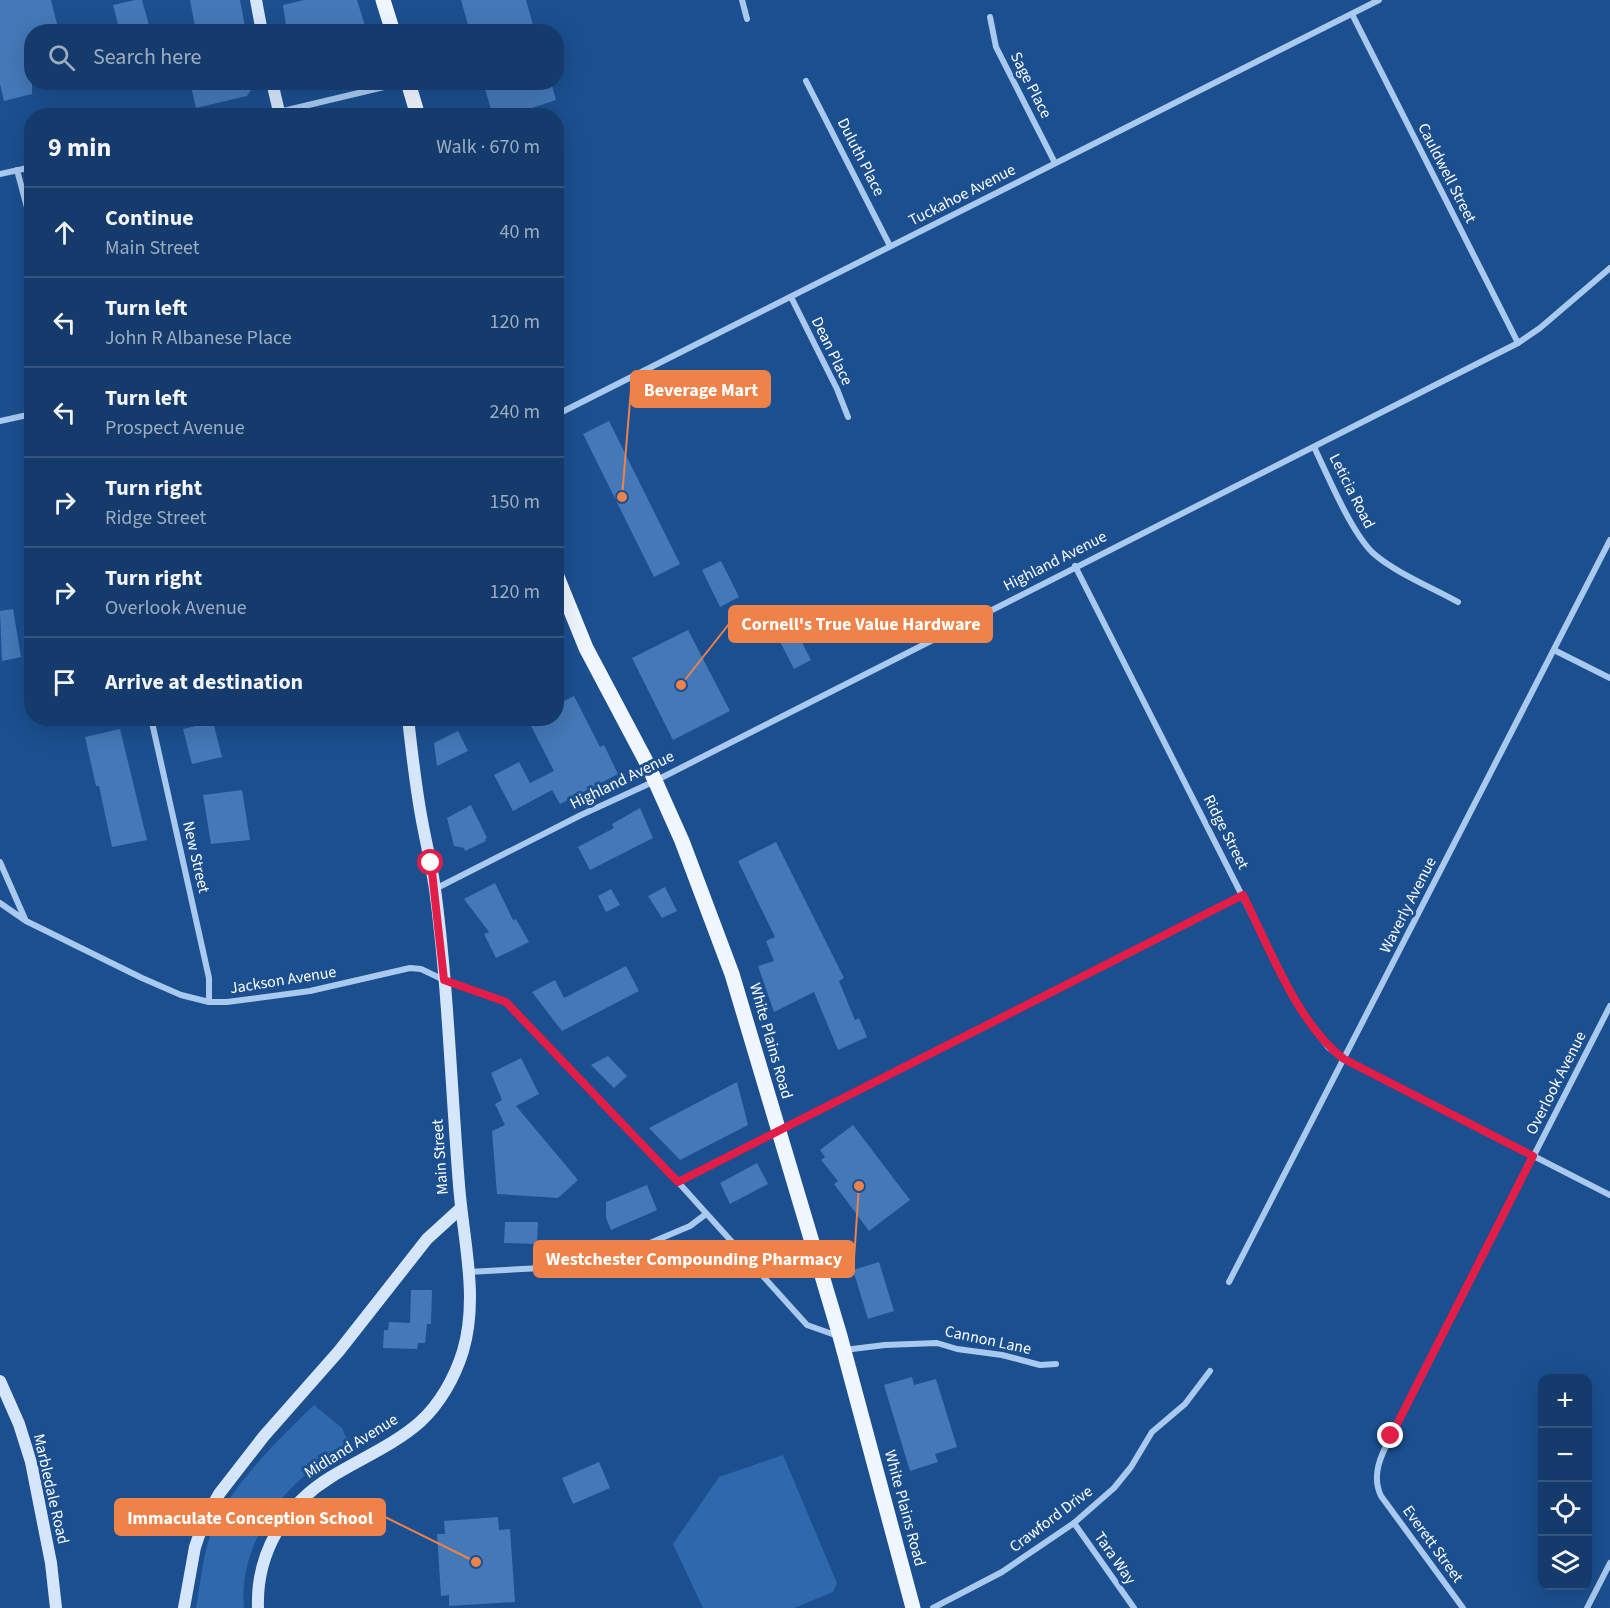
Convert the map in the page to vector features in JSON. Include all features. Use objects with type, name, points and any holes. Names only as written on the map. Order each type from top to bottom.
[{"type":"main road","points":[[383,0],[390,24]]},
{"type":"main road","points":[[410,90],[415,108]]},
{"type":"main road","name":"White Plains Road","points":[[564,594],[586,648],[655,780],[682,841],[732,974],[842,1343],[913,1608]]},
{"type":"street","points":[[256,0],[260,24]]},
{"type":"street","points":[[742,0],[747,19]]},
{"type":"street","name":"Tuckahoe Avenue","points":[[564,411],[1379,0]]},
{"type":"street","name":"Cauldwell Street","points":[[1352,14],[1518,343]]},
{"type":"street","name":"Sage Place","points":[[990,17],[996,47],[1055,163]]},
{"type":"street","name":"Duluth Place","points":[[806,81],[890,246]]},
{"type":"street","points":[[274,90],[278,108]]},
{"type":"street","points":[[300,108],[374,90]]},
{"type":"street","points":[[0,174],[24,168]]},
{"type":"street","points":[[16,170],[24,198]]},
{"type":"street","name":"Highland Avenue","points":[[435,889],[1518,343],[1540,328],[1610,268]]},
{"type":"street","name":"Dean Place","points":[[791,297],[837,389],[848,417]]},
{"type":"street","points":[[0,421],[24,416]]},
{"type":"street","name":"Leticia Road","points":[[1314,447],[1356,531],[1373,553],[1385,562],[1458,602]]},
{"type":"street","name":"Waverly Avenue","points":[[1229,1282],[1610,540]]},
{"type":"street","name":"Ridge Street","points":[[1075,566],[1298,1006],[1328,1047],[1344,1059],[1610,1195]]},
{"type":"street","points":[[1554,650],[1610,678]]},
{"type":"street","name":"New Street","points":[[153,726],[209,978],[209,1002]]},
{"type":"street","name":"Main Street","points":[[184,1608],[195,1547],[204,1521],[219,1494],[264,1436],[339,1351],[427,1239],[461,1208],[435,889],[423,825],[409,726]]},
{"type":"street","points":[[0,862],[26,921]]},
{"type":"street","points":[[678,1182],[1243,895]]},
{"type":"street","name":"Jackson Avenue","points":[[0,903],[26,921],[142,978],[182,995],[209,1002],[227,1002],[310,991],[410,968],[421,969],[444,980],[506,1002],[678,1182],[807,1325],[842,1343]]},
{"type":"street","name":"Overlook Avenue","points":[[1381,1496],[1377,1479],[1382,1454],[1610,1006]]},
{"type":"street","name":"Midland Avenue","points":[[258,1608],[262,1571],[268,1548],[294,1507],[330,1477],[398,1438],[421,1421],[448,1386],[463,1352],[468,1331],[470,1301],[461,1208]]},
{"type":"street","points":[[468,1272],[598,1265],[690,1226],[706,1214]]},
{"type":"street","name":"Cannon Lane","points":[[842,1343],[885,1345],[937,1343],[957,1349],[1002,1355],[1040,1365],[1056,1364]]},
{"type":"street","name":"Crawford Drive","points":[[933,1608],[1002,1572],[1074,1523],[1114,1488],[1131,1467],[1152,1432],[1185,1404],[1210,1371]]},
{"type":"street","name":"Marbledale Road","points":[[0,1381],[19,1424],[31,1462],[51,1563],[56,1608]]},
{"type":"street","name":"Everett Street","points":[[1381,1496],[1463,1608]]},
{"type":"street","name":"Tara Way","points":[[1074,1523],[1134,1608]]},
{"type":"street","points":[[1587,1608],[1610,1563]]},
{"type":"shaded area","points":[[314,1405],[342,1428],[350,1446],[303,1477],[267,1519],[251,1553],[246,1571],[244,1608],[196,1608],[208,1542],[225,1505],[260,1460]]},
{"type":"shaded area","points":[[783,1455],[837,1583],[833,1592],[794,1608],[703,1608],[673,1544],[719,1477]]},
{"type":"building","points":[[0,0],[51,0],[57,24],[24,24],[24,90],[32,90],[32,94],[4,101],[0,84]]},
{"type":"building","points":[[142,0],[149,24],[118,24],[113,5]]},
{"type":"building","points":[[190,0],[240,0],[244,24],[194,24]]},
{"type":"building","points":[[304,0],[357,0],[364,24],[286,24],[283,5]]},
{"type":"building","points":[[461,0],[526,0],[533,24],[468,24]]},
{"type":"building","points":[[192,90],[251,90],[247,96],[196,108]]},
{"type":"building","points":[[485,90],[553,90],[556,100],[532,108],[491,108]]},
{"type":"building","points":[[609,421],[680,564],[654,577],[583,434]]},
{"type":"building","points":[[721,561],[739,597],[720,607],[702,570]]},
{"type":"building","points":[[13,609],[21,657],[2,661],[0,611]]},
{"type":"building","points":[[792,623],[811,660],[794,669],[775,632]]},
{"type":"building","points":[[688,630],[730,711],[673,740],[632,658]]},
{"type":"building","points":[[574,696],[600,747],[604,745],[618,774],[560,804],[552,790],[513,811],[494,775],[519,762],[530,783],[554,771],[531,726],[564,726],[564,701]]},
{"type":"building","points":[[214,726],[222,757],[192,764],[183,729]]},
{"type":"building","points":[[120,729],[147,840],[112,847],[99,786],[96,786],[85,737]]},
{"type":"building","points":[[458,731],[468,751],[437,766],[434,743]]},
{"type":"building","points":[[242,790],[250,840],[211,844],[203,795]]},
{"type":"building","points":[[471,805],[487,838],[486,841],[465,851],[464,848],[454,846],[447,818]]},
{"type":"building","points":[[640,808],[653,838],[590,870],[578,847],[614,828],[612,824]]},
{"type":"building","points":[[776,842],[844,978],[839,981],[855,1020],[859,1018],[867,1037],[838,1050],[814,992],[774,1012],[758,966],[774,961],[766,941],[775,937],[738,861]]},
{"type":"building","points":[[495,883],[513,920],[516,919],[529,942],[496,958],[484,934],[489,932],[464,899]]},
{"type":"building","points":[[665,887],[677,911],[662,918],[648,896]]},
{"type":"building","points":[[611,889],[620,905],[606,912],[598,896]]},
{"type":"building","points":[[626,966],[639,991],[562,1031],[532,992],[555,980],[564,998]]},
{"type":"building","points":[[608,1056],[627,1076],[614,1088],[591,1065]]},
{"type":"building","points":[[521,1058],[539,1094],[516,1106],[578,1180],[558,1198],[497,1194],[492,1131],[505,1125],[495,1104],[502,1100],[491,1073]]},
{"type":"building","points":[[737,1082],[748,1125],[680,1160],[649,1128]]},
{"type":"building","points":[[853,1125],[910,1200],[869,1231],[834,1184],[838,1181],[821,1160],[825,1157],[820,1150]]},
{"type":"building","points":[[757,1163],[768,1184],[730,1204],[720,1183]]},
{"type":"building","points":[[647,1185],[657,1210],[611,1230],[606,1218],[606,1202]]},
{"type":"building","points":[[505,1222],[538,1222],[537,1244],[504,1243]]},
{"type":"building","points":[[879,1262],[894,1311],[868,1319],[853,1270]]},
{"type":"building","points":[[411,1290],[432,1290],[431,1324],[427,1324],[425,1343],[418,1343],[417,1349],[383,1348],[384,1330],[388,1330],[389,1322],[410,1323]]},
{"type":"building","points":[[912,1377],[914,1385],[936,1379],[957,1447],[935,1454],[938,1462],[910,1471],[884,1385]]},
{"type":"building","points":[[599,1462],[610,1488],[573,1504],[562,1478]]},
{"type":"building","points":[[498,1517],[499,1530],[510,1529],[515,1602],[449,1606],[449,1595],[441,1596],[437,1534],[445,1534],[444,1521]]},
{"type":"place","name":"Beverage Mart","points":[[622,497]]},
{"type":"place","name":"Cornell's True Value Hardware","points":[[681,685]]},
{"type":"place","name":"Westchester Compounding Pharmacy","points":[[859,1186]]},
{"type":"place","name":"Immaculate Conception School","points":[[476,1562]]},
{"type":"route","points":[[431,863],[444,980],[506,1002],[678,1182],[1243,895],[1298,1006],[1328,1047],[1344,1059],[1533,1156],[1391,1436]]}]
